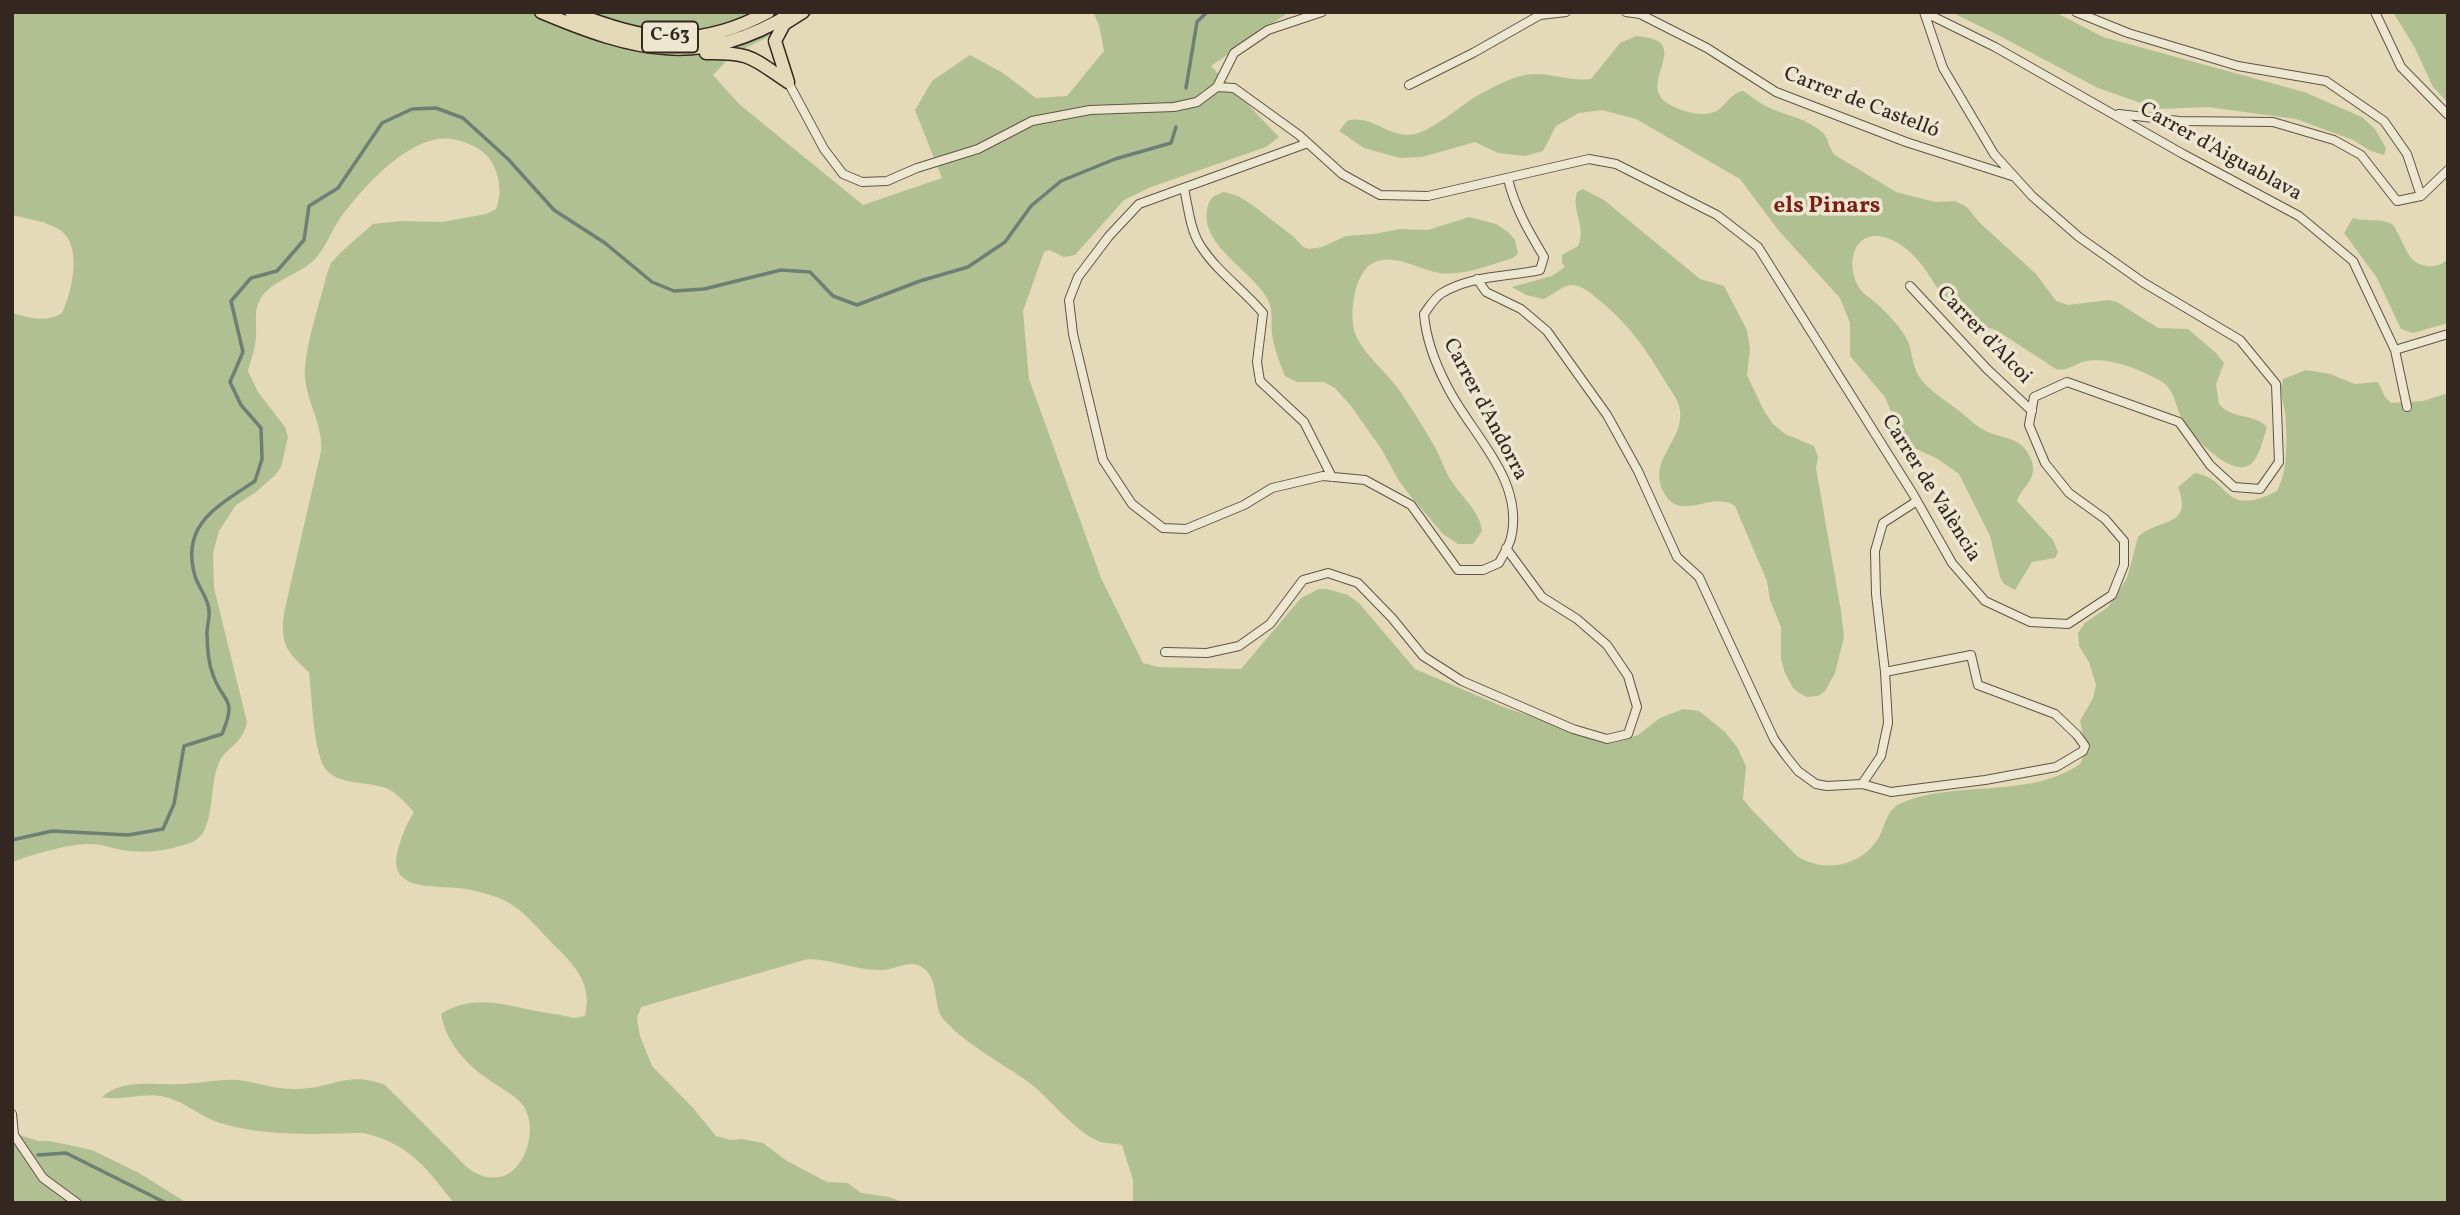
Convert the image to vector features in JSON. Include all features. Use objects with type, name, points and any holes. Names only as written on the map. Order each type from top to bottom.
[{"type":"main road","name":"C-63","points":[[541,12],[601,36],[645,47],[675,50],[719,45],[794,12]]},
{"type":"main road","name":"C-63","points":[[571,12],[646,42],[689,44],[757,30],[782,12]]},
{"type":"main road","name":"C-63","points":[[624,32],[683,38],[704,36],[738,27],[768,12]]},
{"type":"main road","points":[[788,82],[777,47],[757,30],[746,44],[758,61],[777,47],[785,24],[803,12]]},
{"type":"main road","name":"C-63","points":[[645,47],[657,53],[734,52],[758,61],[788,82]]},
{"type":"street","points":[[788,82],[824,149],[843,174],[862,182],[887,181],[917,168],[978,149],[1032,121],[1090,110],[1174,107],[1197,102],[1217,87],[1234,53],[1268,30],[1322,12]]},
{"type":"street","points":[[1409,85],[1540,15],[1566,12]]},
{"type":"street","name":"Carrer de Castelló","points":[[1626,12],[1640,14],[1707,48],[1776,92],[1906,142],[2015,177]]},
{"type":"street","points":[[1924,12],[1943,68],[1994,154],[2032,196],[2090,244],[2144,283],[2240,340],[2276,384],[2279,463],[2259,489],[2234,487],[2210,465],[2179,422],[2067,382],[2034,397],[2032,411]]},
{"type":"street","name":"Carrer d'Aiguablava","points":[[1924,12],[1995,47],[2299,216],[2353,261],[2395,350],[2407,407]]},
{"type":"street","points":[[2076,12],[2128,33],[2238,66],[2326,81],[2384,121],[2407,154],[2421,196]]},
{"type":"street","points":[[2375,12],[2401,67],[2448,115]]},
{"type":"street","name":"Carrer de València","points":[[1217,87],[1234,88],[1308,144],[1342,174],[1380,195],[1429,196],[1590,159],[1616,164],[1717,215],[1758,247],[1917,501],[1952,563],[1985,601],[2030,622],[2068,624],[2112,595],[2124,565],[2124,541],[2105,519],[2069,493],[2045,463],[2029,425],[2032,411]]},
{"type":"street","points":[[2112,113],[2179,121],[2273,122],[2334,140],[2361,155],[2397,201],[2421,196],[2448,170]]},
{"type":"street","points":[[1165,652],[1207,653],[1238,646],[1270,624],[1303,580],[1328,573],[1358,583],[1392,618],[1423,656],[1462,681],[1573,729],[1607,739],[1628,734],[1637,707],[1628,676],[1607,645],[1577,619],[1542,597],[1506,548],[1499,563],[1483,570],[1458,569],[1410,505],[1366,480],[1323,476],[1272,488],[1244,505],[1186,529],[1163,528],[1132,504],[1103,460],[1081,371],[1069,300],[1078,277],[1109,236],[1139,204],[1308,144]]},
{"type":"street","name":"Carrer d'Andorra","points":[[1506,548],[1511,538],[1512,502],[1492,455],[1447,388],[1426,338],[1424,314],[1440,293],[1477,279],[1541,270],[1544,257],[1521,218],[1508,179]]},
{"type":"street","points":[[1184,188],[1199,243],[1225,276],[1249,297],[1262,313],[1257,362],[1260,381],[1304,422],[1332,477]]},
{"type":"street","points":[[1477,279],[1486,292],[1521,309],[1547,331],[1607,415],[1638,471],[1677,557],[1699,577],[1768,728],[1798,772],[1827,786],[1863,784],[1891,792],[1985,780],[2056,767],[2083,751],[2085,746],[2055,714],[1978,685],[1971,655],[1885,672]]},
{"type":"street","name":"Carrer d'Alcoi","points":[[1910,286],[1987,369],[2032,411]]},
{"type":"street","points":[[2395,350],[2448,334]]},
{"type":"street","points":[[1863,784],[1881,756],[1888,723],[1876,594],[1875,551],[1883,523],[1917,501]]},
{"type":"street","points":[[12,1114],[14,1135],[43,1178],[77,1203]]},
{"type":"green space","points":[[12,12],[817,12],[732,55],[713,75],[739,104],[863,205],[942,178],[915,110],[932,81],[970,55],[1003,73],[1036,98],[1067,96],[1104,51],[1099,25],[1093,12],[1289,12],[1211,66],[1279,137],[1266,147],[1151,187],[1124,200],[1075,255],[1064,257],[1049,250],[1044,252],[1023,311],[1029,379],[1101,578],[1143,663],[1158,667],[1241,669],[1301,598],[1319,589],[1348,595],[1359,603],[1415,669],[1506,708],[1613,743],[1638,735],[1660,718],[1683,709],[1699,711],[1725,732],[1737,747],[1746,766],[1743,799],[1797,856],[1820,865],[1843,864],[1864,854],[1880,835],[1891,811],[1904,802],[1925,795],[2041,781],[2062,774],[2081,763],[2086,746],[2080,721],[2093,698],[2096,685],[2089,662],[2079,646],[2078,633],[2085,623],[2108,607],[2127,578],[2138,537],[2178,516],[2182,500],[2178,487],[2195,473],[2207,476],[2236,499],[2246,501],[2277,491],[2284,472],[2286,452],[2285,412],[2281,392],[2283,379],[2306,370],[2330,374],[2355,384],[2378,382],[2391,403],[2423,401],[2448,393],[2448,1203],[1133,1203],[1133,1180],[1122,1145],[1102,1142],[1088,1135],[1031,1084],[954,1030],[941,1015],[932,980],[923,968],[908,964],[887,970],[872,970],[808,959],[641,1007],[637,1018],[640,1036],[652,1066],[716,1136],[763,1143],[787,1161],[827,1182],[848,1183],[861,1193],[889,1197],[905,1203],[454,1203],[416,1159],[394,1144],[364,1133],[291,1134],[255,1131],[220,1123],[177,1101],[161,1096],[102,1097],[120,1087],[141,1084],[238,1080],[296,1089],[349,1080],[371,1081],[385,1085],[468,1168],[482,1176],[498,1177],[515,1168],[526,1151],[530,1131],[526,1111],[514,1097],[466,1061],[453,1044],[441,1014],[463,1004],[485,1002],[574,1018],[585,1016],[587,996],[582,979],[572,964],[531,921],[508,902],[478,892],[421,885],[403,878],[396,860],[402,837],[414,812],[390,790],[338,778],[325,768],[315,736],[309,672],[290,653],[284,640],[284,613],[321,451],[320,432],[306,387],[305,367],[326,277],[331,263],[373,224],[400,221],[442,222],[486,214],[496,209],[499,189],[492,164],[479,149],[457,140],[440,139],[424,143],[390,164],[349,207],[317,257],[271,287],[259,303],[256,312],[255,344],[248,371],[258,392],[285,427],[288,437],[281,467],[256,492],[236,505],[219,531],[213,553],[214,588],[247,722],[241,737],[218,765],[209,817],[203,833],[190,843],[159,851],[129,851],[81,844],[12,862],[12,313],[44,319],[62,313],[72,282],[73,258],[67,237],[60,230],[43,222],[12,215]]},
{"type":"green space","points":[[1951,12],[2055,12],[2103,37],[2304,92],[2362,117],[2375,129],[2386,148],[2384,155],[2353,140],[2296,119],[2208,107],[2158,109],[2098,88]]},
{"type":"green space","points":[[2393,12],[2448,12],[2448,103],[2433,87],[2415,48]]},
{"type":"green space","points":[[1636,36],[1654,39],[1662,45],[1664,53],[1658,84],[1659,94],[1672,106],[1692,113],[1713,113],[1735,94],[1743,91],[1768,107],[1816,128],[1824,134],[1835,155],[1896,192],[1935,202],[1955,201],[1967,207],[1979,222],[2036,274],[2056,301],[2068,305],[2109,300],[2117,302],[2158,328],[2188,329],[2224,363],[2216,384],[2219,404],[2230,412],[2256,420],[2267,427],[2253,462],[2245,467],[2236,466],[2216,456],[2185,424],[2169,388],[2151,376],[2124,365],[2096,360],[2056,369],[1996,330],[1959,320],[1922,265],[1903,247],[1879,236],[1861,241],[1853,258],[1855,279],[1862,291],[1903,333],[1909,344],[1916,371],[1922,380],[1932,391],[1981,428],[2018,442],[2031,459],[2032,476],[2017,501],[2053,540],[2058,552],[2055,558],[2032,562],[2015,590],[2004,584],[2000,577],[1990,536],[1959,474],[1938,459],[1910,446],[1901,436],[1885,397],[1850,356],[1850,323],[1840,298],[1779,231],[1740,179],[1636,119],[1602,110],[1579,113],[1556,126],[1543,151],[1525,156],[1498,153],[1475,142],[1422,157],[1400,158],[1364,148],[1339,131],[1347,121],[1363,120],[1393,132],[1409,135],[1426,130],[1478,95],[1517,77],[1544,74],[1591,79],[1620,43]]},
{"type":"green space","points":[[1583,189],[1604,200],[1700,279],[1724,286],[1747,330],[1750,349],[1747,375],[1764,411],[1773,424],[1785,434],[1814,446],[1818,457],[1816,468],[1844,637],[1835,673],[1825,691],[1818,696],[1807,697],[1799,693],[1785,673],[1781,659],[1781,627],[1770,600],[1767,581],[1735,506],[1718,501],[1681,506],[1666,496],[1660,484],[1659,473],[1680,422],[1680,411],[1676,398],[1642,346],[1609,309],[1579,286],[1564,287],[1543,299],[1526,295],[1512,287],[1552,276],[1565,267],[1562,255],[1578,246],[1580,239],[1576,199],[1577,192]]},
{"type":"green space","points":[[1224,192],[1251,204],[1309,249],[1322,247],[1346,236],[1400,229],[1428,230],[1469,217],[1496,224],[1515,240],[1518,254],[1513,258],[1458,273],[1440,273],[1398,261],[1381,260],[1366,268],[1354,296],[1356,336],[1406,401],[1436,449],[1450,478],[1481,524],[1482,531],[1473,544],[1458,544],[1443,534],[1399,481],[1382,450],[1335,388],[1324,382],[1297,382],[1285,376],[1273,340],[1269,302],[1253,280],[1221,248],[1207,224],[1209,203]]},
{"type":"green space","points":[[2353,218],[2392,224],[2409,256],[2420,264],[2436,266],[2448,259],[2448,323],[2413,333],[2401,329],[2377,278],[2344,233]]},
{"type":"green space","points":[[12,1133],[39,1141],[92,1150],[139,1173],[187,1203],[12,1203]]},
{"type":"waterway","points":[[1186,88],[1197,22],[1207,12]]},
{"type":"waterway","points":[[12,840],[52,831],[128,835],[163,829],[174,804],[184,746],[222,734],[229,706],[210,665],[207,637],[209,607],[195,576],[193,543],[206,518],[255,481],[262,459],[261,428],[241,405],[230,382],[243,352],[231,301],[251,278],[277,271],[304,240],[309,206],[338,188],[382,123],[412,109],[436,108],[463,118],[508,159],[554,210],[605,243],[652,282],[674,291],[704,289],[781,270],[810,272],[833,296],[857,305],[920,281],[968,267],[1005,242],[1031,206],[1061,181],[1115,159],[1171,143],[1176,127]]},
{"type":"waterway","points":[[38,1155],[66,1153],[166,1203]]},
{"type":"district","name":"els Pinars","points":[[1827,208]]}]
